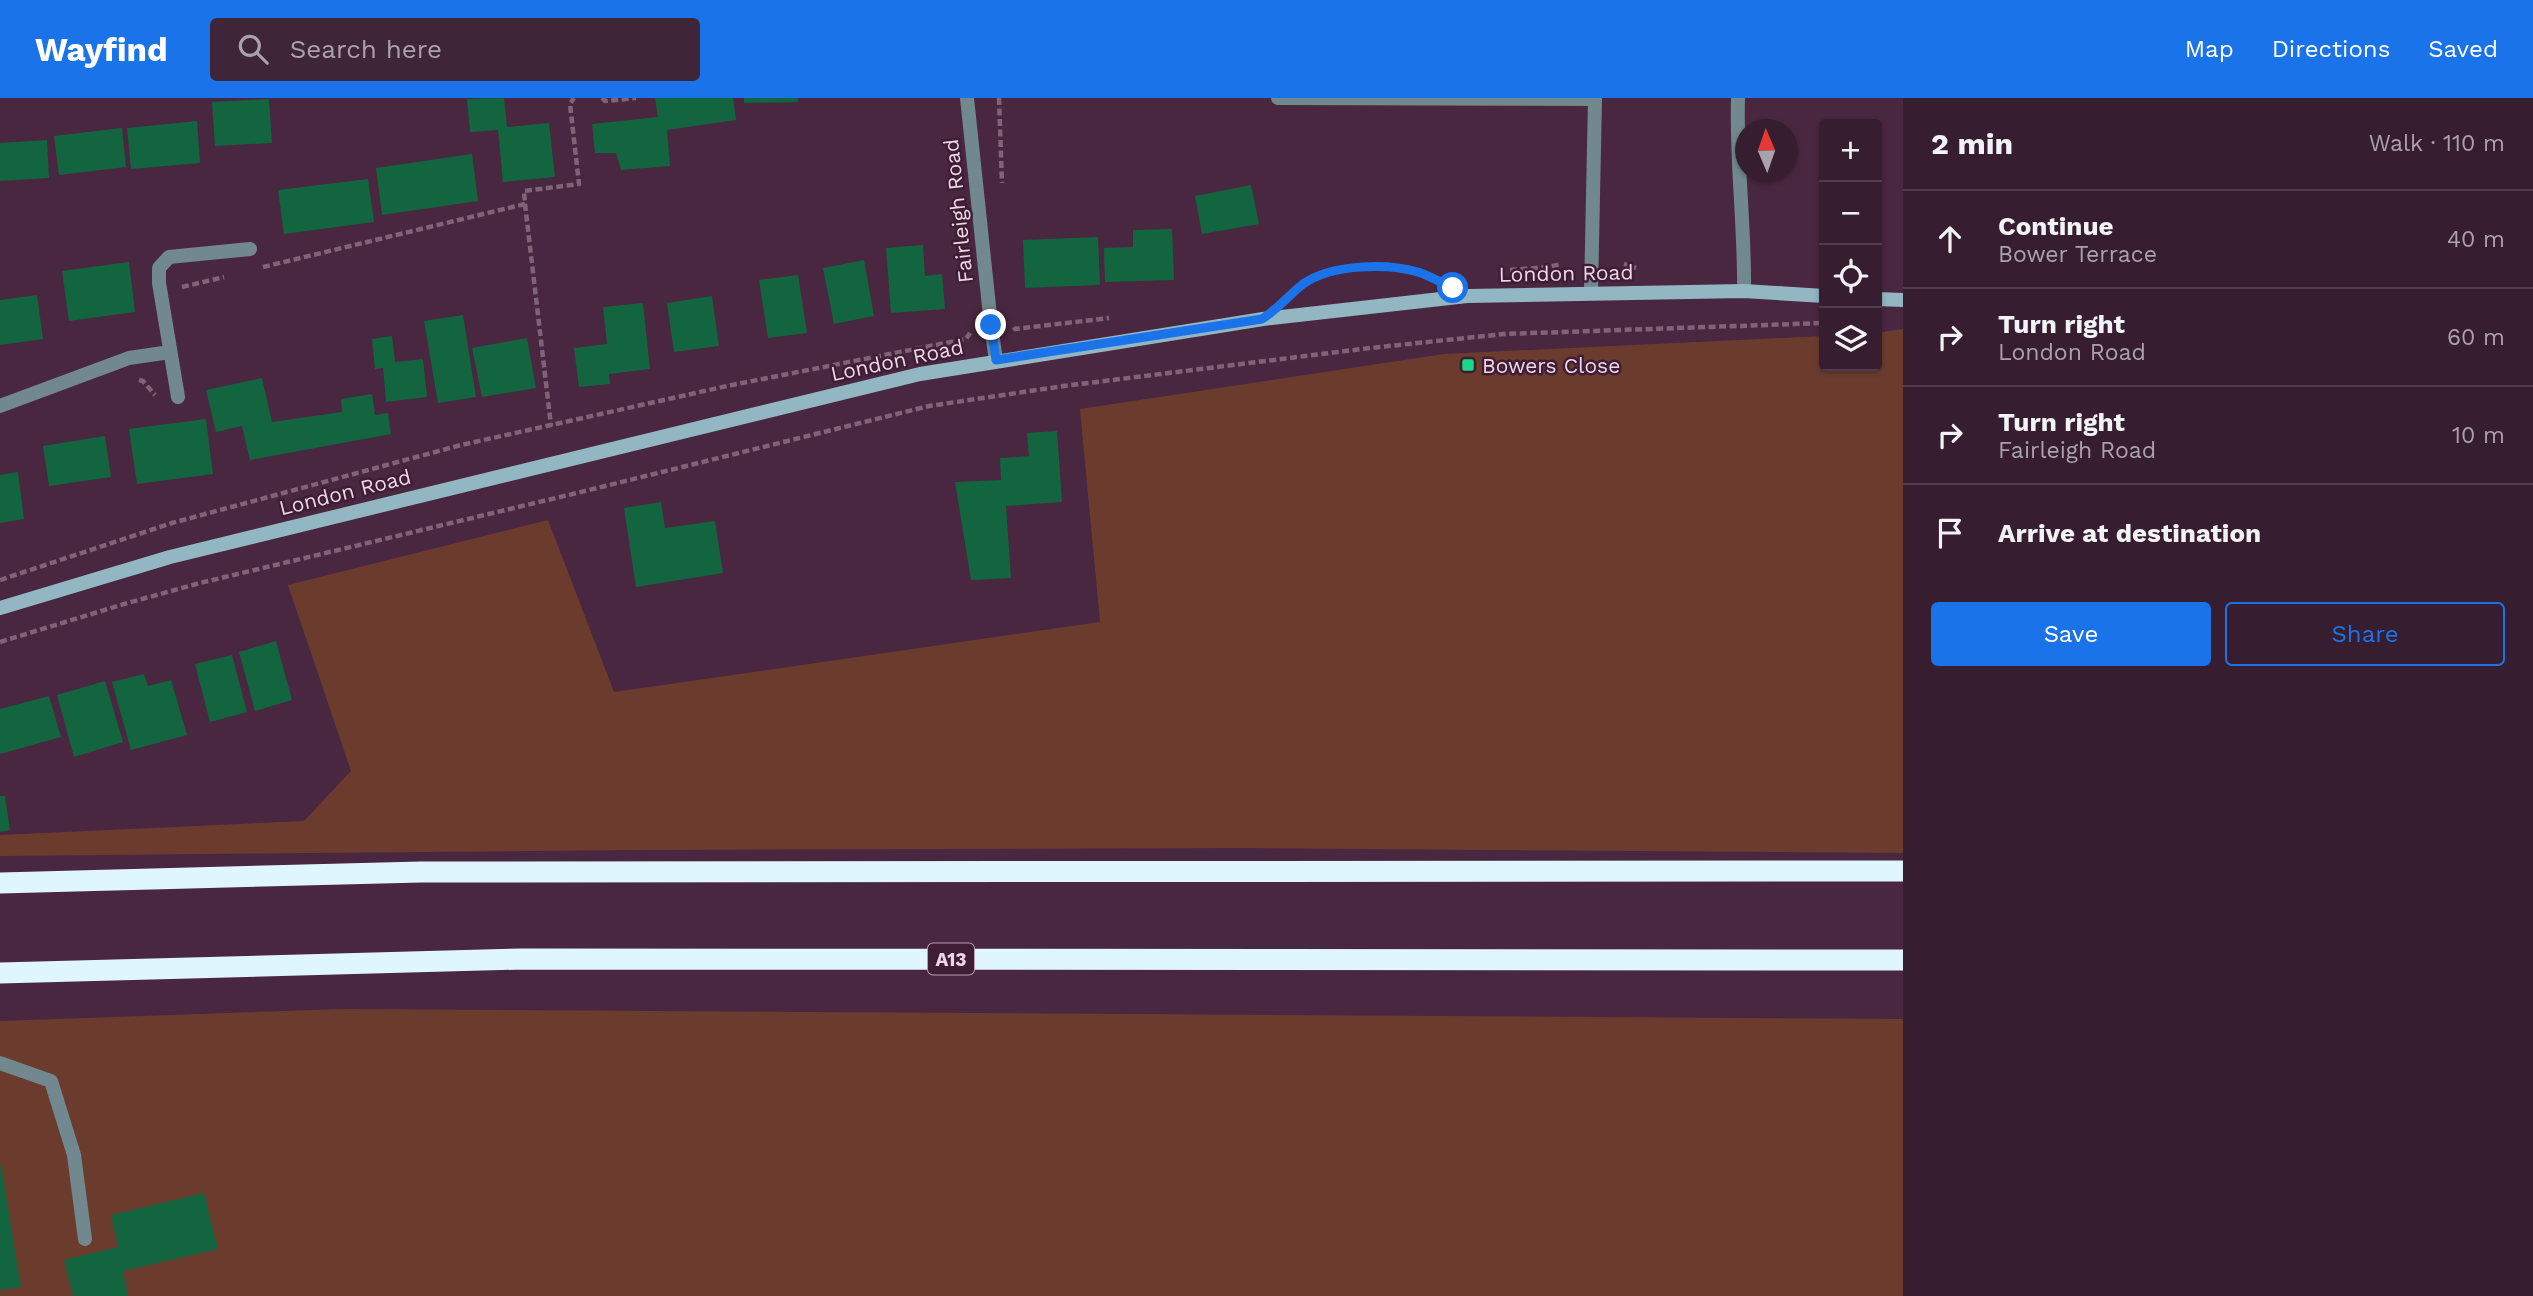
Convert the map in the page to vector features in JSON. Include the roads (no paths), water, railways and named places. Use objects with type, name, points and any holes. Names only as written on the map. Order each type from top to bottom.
[{"type":"highway","points":[[0,883],[421,872],[1903,871]]},
{"type":"highway","name":"A13","points":[[0,973],[522,959],[1903,960]]},
{"type":"main road","name":"London Road","points":[[0,608],[170,557],[920,374],[996,360],[1262,319],[1467,296],[1744,291],[1819,296]]},
{"type":"main road","points":[[1882,299],[1903,300]]},
{"type":"street","name":"Fairleigh Road","points":[[967,98],[996,360]]},
{"type":"street","points":[[1278,98],[1595,98],[1591,293]]},
{"type":"street","points":[[1738,98],[1744,291]]},
{"type":"street","points":[[178,397],[159,283],[159,268],[169,257],[250,249]]},
{"type":"street","points":[[0,406],[129,358],[170,352]]},
{"type":"street","points":[[0,1063],[51,1081],[74,1155],[85,1239]]},
{"type":"place","name":"Bowers Close","points":[[1468,365]]}]
